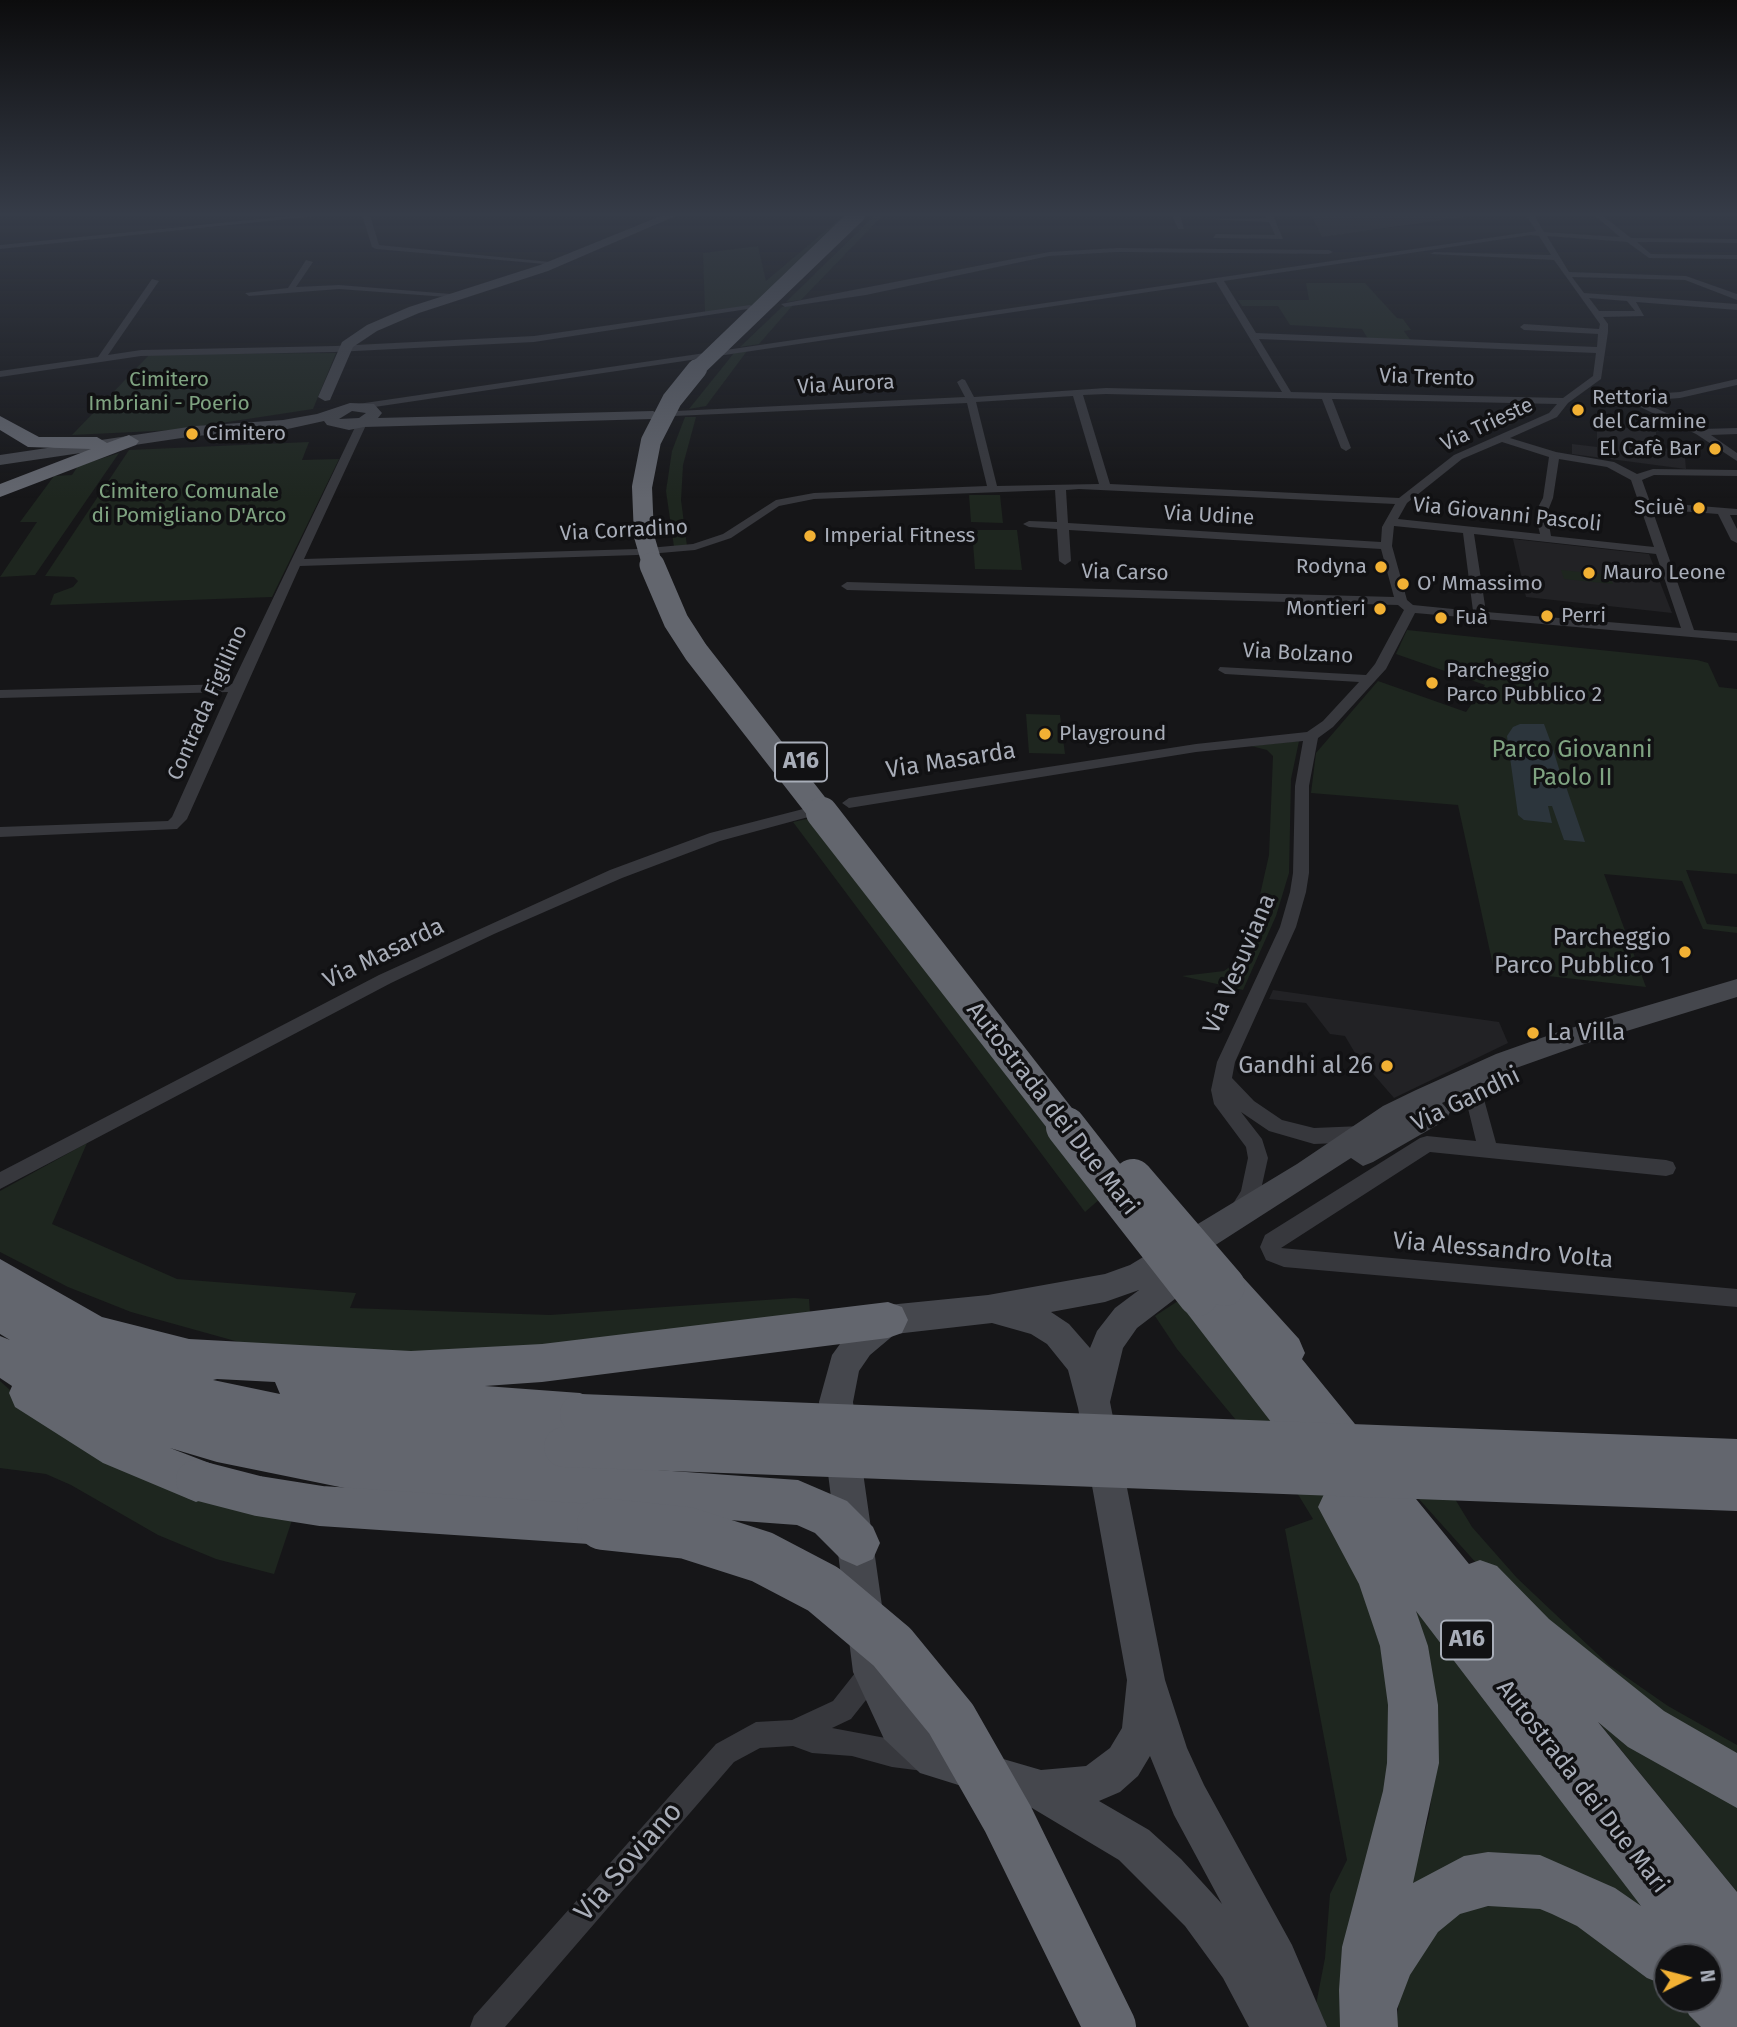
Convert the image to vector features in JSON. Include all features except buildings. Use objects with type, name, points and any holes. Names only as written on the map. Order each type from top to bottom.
[{"type":"highway","name":"Autostrada dei Due Mari","points":[[758,310],[701,364],[672,400],[651,441],[642,487],[644,536],[651,563],[666,602],[696,652],[1091,1160],[1100,1182],[1211,1284],[1737,1936]]},
{"type":"highway","name":"Autostrada dei Due Mari","points":[[768,310],[711,365],[683,401],[663,441],[654,486],[654,510],[664,561],[690,618],[1128,1174],[1737,1984]]},
{"type":"highway","points":[[0,422],[19,435],[48,444],[113,444]]},
{"type":"highway","points":[[0,428],[4,435],[0,444]]},
{"type":"highway","points":[[0,454],[19,435]]},
{"type":"highway","points":[[0,489],[113,444]]},
{"type":"highway","points":[[0,1278],[93,1333],[188,1358],[370,1397],[572,1431],[1737,1491]]},
{"type":"highway","points":[[1211,1284],[1459,1560],[1532,1636],[1646,1729],[1693,1759],[1737,1782]]},
{"type":"highway","points":[[1211,1284],[1353,1526],[1378,1573],[1404,1646],[1413,1705],[1413,1763],[1404,1817],[1370,1947],[1367,1990],[1370,2027]]},
{"type":"highway","points":[[0,1312],[84,1362],[190,1396],[371,1433],[572,1431],[1737,1459]]},
{"type":"highway","points":[[188,1358],[411,1371],[542,1363],[888,1320]]},
{"type":"highway","points":[[0,1355],[41,1381],[89,1402],[217,1441],[374,1472],[798,1503],[831,1517],[856,1543]]},
{"type":"highway","points":[[0,1365],[31,1394],[83,1428],[118,1448],[196,1480],[258,1496],[321,1506],[426,1516],[602,1524],[687,1533],[762,1557],[823,1589],[892,1647],[951,1719],[1008,1819],[1110,2027]]},
{"type":"highway","points":[[1370,2027],[1375,1994],[1383,1970],[1401,1936],[1433,1901],[1464,1883],[1516,1879],[1549,1886],[1596,1907],[1653,1948]]},
{"type":"highway","points":[[1723,2009],[1737,2023]]},
{"type":"street","points":[[102,356],[135,310]]},
{"type":"street","points":[[335,418],[325,397],[344,349],[372,328],[421,310]]},
{"type":"street","points":[[0,374],[102,356],[152,352],[344,349],[559,336],[739,310]]},
{"type":"street","points":[[365,420],[390,404],[411,398],[1006,310]]},
{"type":"street","points":[[1237,310],[1287,393]]},
{"type":"street","points":[[1252,336],[1601,349],[1604,332],[1596,310]]},
{"type":"street","points":[[1600,314],[1641,314],[1637,310]]},
{"type":"street","points":[[1524,327],[1604,332]]},
{"type":"street","name":"Via Trieste","points":[[1406,605],[1386,546],[1388,527],[1402,501],[1450,462],[1553,415],[1564,401],[1598,377],[1601,349]]},
{"type":"street","points":[[962,382],[971,400],[993,489]]},
{"type":"street","points":[[1737,382],[1680,395],[1634,399],[1641,405],[1700,432],[1737,458]]},
{"type":"street","points":[[1077,393],[1105,487]]},
{"type":"street","name":"Via Aurora","points":[[365,420],[406,423],[653,415],[1077,393],[1287,393]]},
{"type":"street","name":"Via Trento","points":[[1287,393],[1564,401]]},
{"type":"street","points":[[1325,394],[1346,449]]},
{"type":"street","points":[[325,397],[365,420]]},
{"type":"street","points":[[0,460],[209,430],[335,418],[365,420],[411,398]]},
{"type":"street","name":"Contrada Figlilino","points":[[0,832],[172,826],[179,819],[237,688],[365,420]]},
{"type":"street","points":[[1700,432],[1737,431]]},
{"type":"street","points":[[1501,438],[1554,455],[1609,464],[1636,478],[1689,632]]},
{"type":"street","points":[[0,489],[113,444]]},
{"type":"street","points":[[1546,538],[1541,513],[1548,498],[1554,455]]},
{"type":"street","points":[[34,474],[55,469]]},
{"type":"street","points":[[1636,478],[1653,472],[1737,473]]},
{"type":"street","points":[[1060,487],[1065,561]]},
{"type":"street","name":"Via Corradino","points":[[298,563],[637,552],[695,547],[727,536],[768,508],[787,500],[993,489],[1105,487],[1402,501]]},
{"type":"street","points":[[1645,505],[1737,512]]},
{"type":"street","points":[[1722,511],[1737,540]]},
{"type":"street","name":"Via Giovanni Pascoli","points":[[1392,522],[1661,551]]},
{"type":"street","name":"Via Udine","points":[[1029,524],[1386,546]]},
{"type":"street","points":[[1468,530],[1480,616]]},
{"type":"street","name":"Via Carso","points":[[847,586],[1406,605],[1480,616],[1737,636]]},
{"type":"street","points":[[1311,736],[1328,724],[1381,666],[1406,605]]},
{"type":"street","name":"Via Bolzano","points":[[1225,670],[1369,679]]},
{"type":"street","points":[[0,694],[237,688]]},
{"type":"street","name":"Via Masarda","points":[[849,803],[1196,748],[1311,736]]},
{"type":"street","name":"Via Vesuviana","points":[[1235,1217],[1250,1194],[1258,1158],[1255,1145],[1221,1099],[1220,1090],[1224,1082],[1226,1062],[1288,927],[1298,892],[1301,873],[1303,776],[1311,736]]},
{"type":"street","name":"Via Masarda","points":[[0,1181],[386,979],[488,930],[616,874],[715,837],[807,813]]},
{"type":"street","name":"Via Gandhi","points":[[988,1309],[1105,1288],[1141,1275],[1307,1173],[1394,1114],[1506,1061],[1615,1023],[1737,988]]},
{"type":"street","name":"Via Gandhi","points":[[1211,1284],[1360,1156],[1473,1092],[1569,1053],[1737,1002]]},
{"type":"street","points":[[1224,1082],[1247,1106],[1276,1126],[1314,1136],[1362,1134]]},
{"type":"street","points":[[1473,1092],[1488,1150],[1666,1168]]},
{"type":"street","name":"Via Alessandro Volta","points":[[1488,1150],[1427,1144],[1272,1241],[1270,1247],[1273,1254],[1284,1258],[1737,1298]]},
{"type":"street","points":[[1095,1408],[1098,1373],[1108,1342],[1126,1318],[1211,1284]]},
{"type":"street","points":[[934,1759],[898,1725],[872,1672],[835,1402],[844,1366],[859,1344],[888,1320],[988,1309],[1015,1313],[1040,1322],[1058,1334],[1082,1362],[1095,1408],[1146,1680],[1168,1751],[1189,1800],[1276,1961],[1304,2027]]},
{"type":"street","points":[[793,1733],[842,1710],[872,1672]]},
{"type":"street","points":[[1041,1790],[1086,1786],[1106,1778],[1124,1762],[1141,1734],[1146,1680]]},
{"type":"street","points":[[793,1733],[812,1740],[852,1743],[892,1754],[934,1759],[1041,1790],[1134,1845],[1166,1874],[1200,1911],[1239,1962],[1274,2027]]},
{"type":"street","name":"Via Soviano","points":[[485,2027],[725,1753],[756,1735],[793,1733]]},
{"type":"shaded area","points":[[1597,424],[1656,432],[1656,448],[1680,449],[1685,458],[1686,469],[1572,454],[1572,444],[1597,447]]},
{"type":"shaded area","name":"Mauro Leone","points":[[1513,539],[1649,554],[1672,613],[1526,597]]},
{"type":"shaded area","points":[[1520,724],[1544,724],[1551,743],[1534,741],[1534,744],[1552,746],[1560,772],[1545,770],[1545,773],[1562,775],[1585,842],[1564,840],[1552,806],[1548,806],[1552,823],[1524,820],[1518,815],[1507,736],[1513,727]]},
{"type":"shaded area","points":[[1273,990],[1499,1022],[1508,1043],[1394,1098],[1355,1053],[1345,1036],[1330,1034],[1306,1003],[1269,999]]},
{"type":"green space","points":[[705,310],[732,310],[705,313]]},
{"type":"green space","points":[[779,310],[789,310],[759,344],[740,347]]},
{"type":"green space","points":[[1280,310],[1389,310],[1397,318],[1403,319],[1411,330],[1404,331],[1411,341],[1368,339],[1362,329],[1290,325]]},
{"type":"green space","points":[[747,351],[706,406],[689,409],[734,353]]},
{"type":"green space","name":"Cimitero Imbriani - Poerio","points":[[336,353],[313,409],[175,430],[72,435],[150,354]]},
{"type":"green space","points":[[685,417],[696,417],[683,465],[681,500],[687,546],[674,547],[666,491],[672,451]]},
{"type":"green space","name":"Cimitero Comunale di Pomigliano D'Arco","points":[[309,442],[302,460],[339,459],[272,597],[50,605],[54,594],[73,587],[78,581],[74,577],[45,576],[129,450]]},
{"type":"green space","points":[[119,453],[35,575],[0,577],[37,522],[20,522],[54,476],[72,475],[78,466]]},
{"type":"green space","points":[[969,495],[1000,495],[1003,523],[971,522]]},
{"type":"green space","points":[[972,530],[1017,530],[1022,570],[975,569]]},
{"type":"green space","points":[[1561,570],[1610,575],[1613,584],[1564,579]]},
{"type":"green space","name":"Parco Giovanni Paolo II","points":[[1407,630],[1697,660],[1708,663],[1719,687],[1737,689],[1737,874],[1686,870],[1707,924],[1737,927],[1737,933],[1703,929],[1682,881],[1604,874],[1646,987],[1494,970],[1458,805],[1311,793],[1316,753],[1378,681],[1466,712],[1485,685],[1396,654]]},
{"type":"green space","name":"Playground","points":[[1026,714],[1060,715],[1065,754],[1029,753]]},
{"type":"green space","points":[[1299,741],[1291,779],[1289,873],[1276,916],[1243,990],[1182,976],[1224,971],[1231,966],[1239,953],[1255,917],[1269,855],[1273,756],[1267,750],[1251,746]]},
{"type":"green space","points":[[811,818],[1101,1198],[1085,1212],[793,822]]},
{"type":"green space","points":[[87,1143],[52,1224],[177,1279],[356,1293],[350,1308],[550,1315],[794,1298],[809,1299],[810,1314],[521,1357],[246,1344],[131,1312],[68,1287],[0,1252],[0,1191]]},
{"type":"green space","points":[[1181,1299],[1334,1504],[1403,1662],[1357,2027],[1322,2027],[1315,2010],[1325,1958],[1330,1894],[1347,1860],[1285,1529],[1313,1519],[1299,1496],[1177,1349],[1155,1316]]},
{"type":"green space","points":[[0,1381],[31,1409],[292,1520],[274,1574],[216,1559],[158,1535],[71,1485],[46,1474],[0,1468]]},
{"type":"green space","points":[[1418,1498],[1455,1499],[1472,1527],[1517,1578],[1609,1665],[1668,1706],[1737,1745],[1737,1772],[1512,1603]]},
{"type":"green space","points":[[1422,1608],[1675,1936],[1618,1904],[1407,1895],[1429,1816],[1434,1779],[1413,1612]]},
{"type":"green space","points":[[1582,1702],[1737,1791],[1737,1892]]},
{"type":"green space","points":[[1526,1892],[1653,1967],[1653,2013],[1712,2013],[1728,2027],[1396,2027],[1401,1983],[1438,1917]]},
{"type":"place","name":"Rettoria del Carmine","points":[[1578,410]]},
{"type":"place","name":"Cimitero","points":[[192,434]]},
{"type":"place","name":"El Cafè Bar","points":[[1715,449]]},
{"type":"place","name":"Sciuè","points":[[1699,508]]},
{"type":"place","name":"Imperial Fitness","points":[[810,536]]},
{"type":"place","name":"Rodyna","points":[[1381,567]]},
{"type":"place","name":"Mauro Leone","points":[[1589,573]]},
{"type":"place","name":"O' Mmassimo","points":[[1403,584]]},
{"type":"place","name":"Montieri","points":[[1380,609]]},
{"type":"place","name":"Perri","points":[[1547,616]]},
{"type":"place","name":"Fuà","points":[[1441,618]]},
{"type":"place","name":"Parcheggio Parco Pubblico 2","points":[[1432,683]]},
{"type":"place","name":"Playground","points":[[1045,734]]},
{"type":"place","name":"Parcheggio Parco Pubblico 1","points":[[1685,952]]},
{"type":"place","name":"La Villa","points":[[1533,1033]]},
{"type":"place","name":"Gandhi al 26","points":[[1387,1066]]}]
